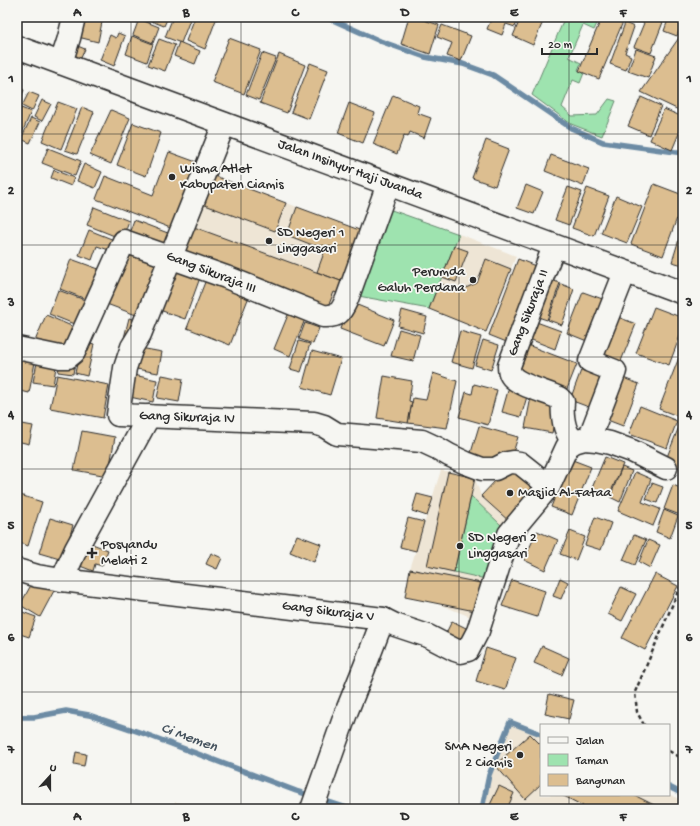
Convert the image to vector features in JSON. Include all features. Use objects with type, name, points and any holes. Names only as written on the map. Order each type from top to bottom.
[{"type":"main road","points":[[61,63],[74,17]]},
{"type":"main road","name":"Jalan Insinyur Haji Juanda","points":[[17,47],[683,293]]},
{"type":"main road","name":"Gang Sikuraja IV","points":[[224,124],[140,334],[132,347],[125,368],[118,415],[314,423],[324,426],[337,434],[422,442],[466,463],[482,468],[495,469],[507,463],[520,463],[548,486]]},
{"type":"main road","name":"Gang Sikuraja III","points":[[17,348],[60,357],[68,357],[74,352],[124,241],[226,277],[323,316],[331,317],[338,314],[347,299],[388,184]]},
{"type":"main road","name":"Gang Sikuraja II","points":[[554,246],[509,366],[509,373],[514,379],[525,385],[559,398],[563,402],[562,408],[568,433],[582,441]]},
{"type":"main road","name":"Gang Sikuraja V","points":[[17,570],[37,576],[62,580],[383,619],[395,625],[428,636],[455,650],[461,652],[468,650],[478,631],[509,534],[548,486],[567,448],[582,441],[615,371],[590,361],[625,272]]},
{"type":"main road","points":[[62,580],[76,549],[149,416]]},
{"type":"main road","points":[[582,441],[610,443],[666,468]]},
{"type":"main road","points":[[315,800],[346,714],[366,666],[383,619]]},
{"type":"path","points":[[643,724],[637,712],[635,692],[683,580]]},
{"type":"path","points":[[670,752],[683,759]]},
{"type":"shaded area","name":"SD Negeri 1 Linggasari","points":[[206,173],[362,231],[343,296],[327,309],[175,252]]},
{"type":"shaded area","name":"Perumda Galuh Perdana","points":[[459,234],[516,256],[486,332],[429,309]]},
{"type":"shaded area","name":"SD Negeri 2 Linggasari","points":[[441,470],[475,478],[481,496],[510,522],[476,619],[436,603],[405,597],[410,569]]},
{"type":"shaded area","name":"SMA Negeri 2 Ciamis","points":[[511,724],[540,736],[540,796],[670,796],[670,794],[683,801],[683,809],[484,809],[491,774]]},
{"type":"shaded area","points":[[175,802],[219,809],[174,809]]},
{"type":"green space","points":[[565,17],[600,17],[594,30],[583,25],[569,57],[581,63],[578,70],[584,73],[580,83],[573,80],[562,107],[572,116],[597,115],[609,99],[616,101],[602,136],[571,124],[532,95]]},
{"type":"green space","points":[[383,207],[459,234],[429,309],[353,295]]},
{"type":"green space","points":[[471,496],[501,525],[486,579],[454,572]]},
{"type":"building","points":[[79,17],[103,17],[98,42],[74,36]]},
{"type":"building","points":[[141,17],[168,17],[164,26]]},
{"type":"building","points":[[173,17],[191,17],[181,43],[165,37]]},
{"type":"building","points":[[195,17],[217,17],[205,49],[186,41]]},
{"type":"building","points":[[409,17],[415,17],[439,25],[430,54],[401,44]]},
{"type":"building","points":[[492,17],[519,17],[515,27],[506,24],[502,35],[487,29]]},
{"type":"building","points":[[521,17],[545,17],[533,45],[513,36]]},
{"type":"building","points":[[602,17],[625,17],[599,79],[579,71]]},
{"type":"building","points":[[637,17],[665,17],[651,53],[634,47],[644,23],[636,19]]},
{"type":"building","points":[[669,17],[683,17],[677,36],[664,31]]},
{"type":"building","points":[[139,19],[159,27],[153,43],[133,35]]},
{"type":"building","points":[[625,23],[634,27],[625,53],[631,56],[626,70],[610,64]]},
{"type":"building","points":[[442,25],[471,36],[461,61],[447,56],[452,43],[437,37]]},
{"type":"building","points":[[683,32],[683,112],[641,92]]},
{"type":"building","points":[[118,33],[125,36],[114,66],[100,60],[110,35],[116,38]]},
{"type":"building","points":[[132,36],[153,44],[147,62],[126,54]]},
{"type":"building","points":[[229,38],[261,50],[244,94],[212,82]]},
{"type":"building","points":[[159,39],[175,45],[165,71],[148,65]]},
{"type":"building","points":[[179,42],[200,51],[195,64],[174,56]]},
{"type":"building","points":[[75,45],[85,49],[80,60],[70,56]]},
{"type":"building","points":[[636,49],[656,56],[648,78],[628,71]]},
{"type":"building","points":[[262,53],[276,58],[259,100],[246,95]]},
{"type":"building","points":[[279,54],[305,65],[287,113],[260,103]]},
{"type":"building","points":[[310,63],[328,70],[309,119],[291,112]]},
{"type":"building","points":[[17,87],[24,90],[18,105],[17,105]]},
{"type":"building","points":[[29,92],[39,96],[32,111],[22,106]]},
{"type":"building","points":[[393,95],[419,106],[417,113],[431,118],[424,138],[410,132],[408,137],[404,135],[397,154],[373,144]]},
{"type":"building","points":[[641,97],[661,106],[649,135],[628,126]]},
{"type":"building","points":[[42,100],[51,104],[42,121],[34,117]]},
{"type":"building","points":[[58,102],[77,109],[61,149],[42,141]]},
{"type":"building","points":[[349,103],[375,113],[363,143],[338,133]]},
{"type":"building","points":[[82,107],[94,112],[77,154],[65,150]]},
{"type":"building","points":[[21,108],[31,112],[21,135],[17,134],[17,118]]},
{"type":"building","points":[[664,109],[683,117],[683,124],[672,150],[650,140]]},
{"type":"building","points":[[111,110],[130,118],[111,164],[90,155]]},
{"type":"building","points":[[31,118],[40,122],[30,143],[21,139]]},
{"type":"building","points":[[133,123],[161,133],[146,176],[117,165]]},
{"type":"building","points":[[486,140],[509,149],[495,186],[472,178]]},
{"type":"building","points":[[48,148],[81,161],[75,176],[42,163]]},
{"type":"building","points":[[169,152],[199,163],[173,229],[96,199],[105,176],[153,195]]},
{"type":"building","points":[[551,155],[589,169],[583,186],[545,171]]},
{"type":"building","points":[[84,164],[102,172],[95,188],[77,181]]},
{"type":"building","points":[[54,170],[74,178],[71,186],[51,178]]},
{"type":"building","points":[[207,173],[286,203],[275,231],[197,202]]},
{"type":"building","points":[[654,184],[683,195],[683,202],[663,256],[631,244]]},
{"type":"building","points":[[526,185],[543,192],[534,214],[517,208]]},
{"type":"building","points":[[568,187],[582,192],[569,225],[555,220]]},
{"type":"building","points":[[587,188],[609,196],[594,236],[572,228]]},
{"type":"building","points":[[616,196],[642,207],[627,243],[601,233]]},
{"type":"building","points":[[94,207],[129,221],[122,239],[87,225]]},
{"type":"building","points":[[297,207],[362,231],[343,282],[317,272],[325,250],[287,235]]},
{"type":"building","points":[[134,220],[173,235],[166,253],[127,239]]},
{"type":"building","points":[[683,226],[683,265],[672,262]]},
{"type":"building","points":[[194,227],[346,283],[341,295],[334,292],[327,309],[183,255]]},
{"type":"building","points":[[89,230],[119,242],[115,252],[97,246],[92,260],[79,255]]},
{"type":"building","points":[[454,246],[468,251],[456,282],[442,277]]},
{"type":"building","points":[[123,251],[163,266],[144,318],[104,303]]},
{"type":"building","points":[[71,259],[107,272],[96,303],[60,289]]},
{"type":"building","points":[[486,259],[511,269],[486,332],[429,309],[439,283],[459,291],[477,283]]},
{"type":"building","points":[[518,259],[543,269],[514,345],[489,335]]},
{"type":"building","points":[[170,264],[201,275],[185,319],[154,308]]},
{"type":"building","points":[[207,277],[250,294],[230,345],[187,328]]},
{"type":"building","points":[[545,278],[560,283],[547,320],[532,315]]},
{"type":"building","points":[[561,284],[574,289],[562,325],[548,320]]},
{"type":"building","points":[[58,290],[93,303],[84,328],[49,314]]},
{"type":"building","points":[[583,292],[608,301],[592,343],[567,333]]},
{"type":"building","points":[[350,302],[394,320],[384,346],[340,329]]},
{"type":"building","points":[[654,307],[683,318],[683,328],[669,365],[636,353]]},
{"type":"building","points":[[290,310],[306,317],[290,356],[274,349]]},
{"type":"building","points":[[402,310],[427,317],[423,333],[398,326]]},
{"type":"building","points":[[610,314],[636,324],[619,366],[594,356]]},
{"type":"building","points":[[46,315],[76,328],[66,353],[35,341]]},
{"type":"building","points":[[129,318],[142,321],[136,341],[124,338]]},
{"type":"building","points":[[531,320],[561,331],[555,349],[524,337]]},
{"type":"building","points":[[305,323],[319,328],[313,344],[299,339]]},
{"type":"building","points":[[399,329],[420,335],[413,361],[391,356]]},
{"type":"building","points":[[460,331],[481,337],[472,368],[451,362]]},
{"type":"building","points":[[483,340],[499,345],[491,370],[475,365]]},
{"type":"building","points":[[82,341],[94,344],[87,376],[75,373]]},
{"type":"building","points":[[299,341],[310,344],[301,372],[290,369]]},
{"type":"building","points":[[525,344],[577,364],[565,394],[514,374]]},
{"type":"building","points":[[135,347],[162,352],[158,373],[131,368]]},
{"type":"building","points":[[683,347],[683,418],[659,409]]},
{"type":"building","points":[[17,348],[37,352],[29,393],[17,390]]},
{"type":"building","points":[[312,351],[341,359],[330,395],[302,387]]},
{"type":"building","points":[[38,358],[57,361],[53,385],[33,382]]},
{"type":"building","points":[[61,359],[75,361],[73,374],[58,372]]},
{"type":"building","points":[[583,365],[607,374],[594,409],[570,400]]},
{"type":"building","points":[[433,373],[457,381],[447,428],[408,423],[413,398],[426,400]]},
{"type":"building","points":[[129,374],[157,380],[153,402],[125,396]]},
{"type":"building","points":[[57,375],[109,385],[103,418],[50,408]]},
{"type":"building","points":[[162,375],[183,379],[179,402],[157,398]]},
{"type":"building","points":[[384,376],[412,381],[409,401],[412,402],[408,423],[377,418]]},
{"type":"building","points":[[618,376],[639,384],[623,426],[602,418]]},
{"type":"building","points":[[474,384],[497,390],[488,425],[459,417],[466,392],[472,394]]},
{"type":"building","points":[[509,387],[528,393],[521,417],[502,412]]},
{"type":"building","points":[[531,397],[558,402],[552,433],[525,428]]},
{"type":"building","points":[[640,406],[677,421],[667,448],[629,434]]},
{"type":"building","points":[[17,423],[33,426],[29,444],[17,441]]},
{"type":"building","points":[[680,424],[683,425],[683,469],[665,462]]},
{"type":"building","points":[[479,426],[518,437],[511,459],[497,464],[470,456]]},
{"type":"building","points":[[82,431],[115,437],[108,476],[74,470]]},
{"type":"building","points":[[605,457],[623,464],[609,496],[592,488]]},
{"type":"building","points":[[570,459],[591,467],[572,515],[551,507]]},
{"type":"building","name":"Masjid Al-Fataa","points":[[511,464],[540,490],[510,522],[481,496]]},
{"type":"building","points":[[622,467],[632,471],[620,502],[610,497]]},
{"type":"building","points":[[448,472],[475,478],[454,572],[427,566]]},
{"type":"building","points":[[635,472],[651,479],[642,502],[660,509],[653,526],[618,511]]},
{"type":"building","points":[[652,483],[663,487],[657,503],[646,499]]},
{"type":"building","points":[[673,485],[683,489],[683,508],[680,515],[664,509]]},
{"type":"building","points":[[17,494],[42,502],[28,546],[17,542]]},
{"type":"building","points":[[417,494],[433,498],[427,516],[412,511]]},
{"type":"building","points":[[664,510],[678,516],[670,538],[656,532]]},
{"type":"building","points":[[595,517],[611,523],[601,550],[585,545]]},
{"type":"building","points":[[50,518],[73,525],[63,560],[39,553]]},
{"type":"building","points":[[408,518],[424,522],[416,551],[400,547]]},
{"type":"building","points":[[537,531],[558,540],[545,570],[524,560]]},
{"type":"building","points":[[570,531],[585,537],[576,560],[560,554]]},
{"type":"building","points":[[297,535],[321,544],[314,562],[290,552]]},
{"type":"building","points":[[634,535],[646,540],[635,565],[623,560]]},
{"type":"building","name":"Posyandu Melati 2","points":[[82,540],[108,550],[102,566],[95,564],[93,571],[80,566]]},
{"type":"building","points":[[648,540],[660,545],[650,568],[639,562]]},
{"type":"building","points":[[211,553],[222,558],[217,569],[206,564]]},
{"type":"building","points":[[410,569],[481,583],[475,611],[405,597]]},
{"type":"building","points":[[655,574],[678,586],[645,650],[622,638]]},
{"type":"building","points":[[36,576],[56,587],[40,617],[20,605]]},
{"type":"building","points":[[560,578],[568,582],[561,599],[553,596]]},
{"type":"building","points":[[512,580],[545,591],[537,617],[502,606]]},
{"type":"building","points":[[621,587],[636,594],[622,621],[608,614]]},
{"type":"building","points":[[17,610],[36,617],[29,637],[17,633]]},
{"type":"building","points":[[452,621],[472,631],[462,651],[442,641]]},
{"type":"building","points":[[542,646],[569,658],[562,675],[534,663]]},
{"type":"building","points":[[486,648],[516,658],[505,690],[476,681]]},
{"type":"building","points":[[549,694],[574,700],[569,719],[545,714]]},
{"type":"building","points":[[530,734],[540,744],[540,785],[525,799],[495,765]]},
{"type":"building","points":[[76,752],[86,754],[84,766],[74,764]]},
{"type":"building","points":[[499,786],[514,793],[507,809],[488,809]]},
{"type":"building","points":[[564,796],[636,796],[662,809],[589,809]]},
{"type":"waterway","points":[[326,17],[380,41],[425,57],[463,64],[493,75],[571,128],[603,142],[683,153]]},
{"type":"waterway","name":"Ci Memen","points":[[17,717],[34,717],[66,711],[89,715],[145,734],[312,796]]},
{"type":"waterway","name":"Ci Memen","points":[[482,809],[489,775],[510,722],[540,734]]},
{"type":"waterway","name":"Ci Memen","points":[[670,788],[683,794]]},
{"type":"waterway","name":"Ci Memen","points":[[320,799],[350,809]]},
{"type":"place","name":"Wisma Atlet Kabupaten Ciamis","points":[[172,177]]},
{"type":"place","name":"SD Negeri 1 Linggasari","points":[[269,241]]},
{"type":"place","name":"Perumda Galuh Perdana","points":[[473,280]]},
{"type":"place","name":"Masjid Al-Fataa","points":[[510,493]]},
{"type":"place","name":"SD Negeri 2 Linggasari","points":[[460,546]]},
{"type":"place","name":"Posyandu Melati 2","points":[[92,553]]},
{"type":"place","name":"SMA Negeri 2 Ciamis","points":[[520,755]]}]
